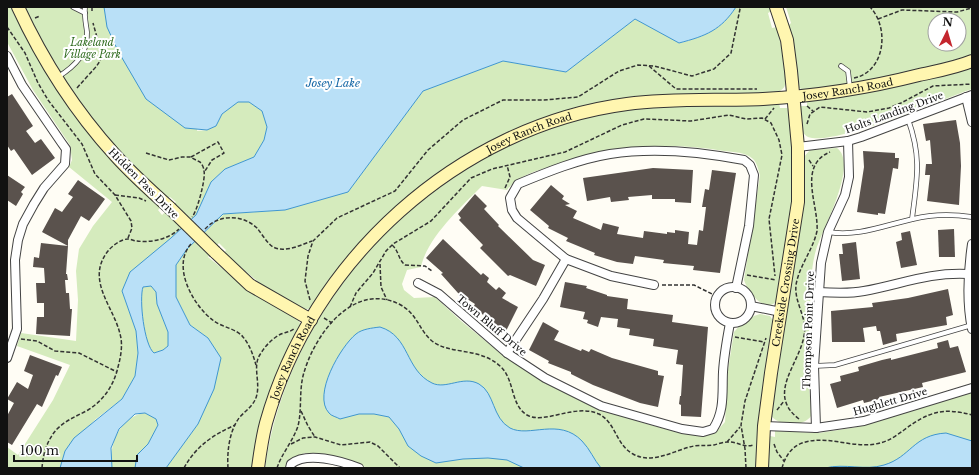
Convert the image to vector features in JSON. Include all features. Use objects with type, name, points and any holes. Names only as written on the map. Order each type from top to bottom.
[{"type":"street","name":"Hidden Pass Drive","points":[[18,7],[56,78],[76,108],[116,156],[250,285],[306,317]]},
{"type":"street","name":"Creekside Crossing Drive","points":[[762,468],[769,426],[781,312],[798,202],[803,147],[792,96],[787,40],[776,8]]},
{"type":"street","points":[[7,56],[22,85],[66,149],[65,164],[44,188],[23,224],[18,240],[11,272],[18,320],[15,338],[7,358]]},
{"type":"street","name":"Josey Ranch Road","points":[[258,468],[266,425],[306,317],[347,266],[386,224],[432,185],[459,167],[514,137],[547,124],[586,113],[623,105],[686,99],[763,99],[792,96],[850,84],[899,80],[972,61]]},
{"type":"street","points":[[969,96],[972,122]]},
{"type":"street","name":"Holts Landing Drive","points":[[803,147],[848,144],[908,118],[969,96]]},
{"type":"street","name":"Thompson Point Drive","points":[[816,428],[814,366],[821,263],[828,232],[845,195],[849,177],[848,144]]},
{"type":"street","points":[[654,285],[611,276],[566,259],[522,223],[512,210],[510,198],[518,184],[565,166],[611,154],[690,151],[744,160],[750,165],[754,175],[749,226],[736,288]]},
{"type":"street","points":[[972,244],[968,274],[968,301],[972,326]]},
{"type":"street","points":[[507,353],[543,299],[566,259]]},
{"type":"street","points":[[818,292],[842,293],[864,291],[941,273],[968,274]]},
{"type":"street","name":"Town Bluff Drive","points":[[418,283],[440,294],[507,353],[545,378],[601,406],[682,429],[703,432],[713,429],[720,419],[723,404],[723,373],[728,335]]},
{"type":"street","points":[[736,288],[745,292],[751,306],[746,317],[742,321],[730,323],[724,320],[716,311],[716,305],[718,297],[724,290],[736,288]]},
{"type":"street","points":[[751,306],[781,312]]},
{"type":"street","points":[[728,335],[730,323]]},
{"type":"street","name":"Hughlett Drive","points":[[769,426],[816,428],[864,421],[972,388]]},
{"type":"street","points":[[290,468],[291,464],[303,457],[320,458],[359,468]]},
{"type":"lane","points":[[74,7],[85,13]]},
{"type":"lane","points":[[56,78],[73,67],[82,56],[87,34],[85,7]]},
{"type":"lane","points":[[841,66],[848,71],[850,84]]},
{"type":"lane","points":[[908,118],[916,143],[918,167],[912,219]]},
{"type":"lane","points":[[828,232],[848,234],[912,219],[938,215],[972,217]]},
{"type":"lane","points":[[814,366],[835,365],[972,326]]},
{"type":"path","points":[[92,7],[92,12]]},
{"type":"path","points":[[850,84],[870,71],[878,61],[881,49],[878,19],[870,7]]},
{"type":"path","points":[[878,19],[902,10],[963,11],[972,8]]},
{"type":"path","points":[[32,13],[34,18],[40,16]]},
{"type":"path","points":[[77,88],[98,67],[101,58],[101,46],[91,18]]},
{"type":"path","points":[[7,27],[25,54],[38,83],[48,100],[82,144],[95,174],[115,195],[131,221],[132,228],[128,239]]},
{"type":"path","points":[[649,66],[676,89],[758,89]]},
{"type":"path","points":[[807,125],[808,119],[813,111],[822,106],[853,112],[877,111],[901,103],[933,86],[972,84]]},
{"type":"path","points":[[806,104],[813,111]]},
{"type":"path","points":[[766,119],[776,107]]},
{"type":"path","points":[[350,307],[356,293],[380,264],[386,251],[392,245],[431,222],[471,178],[486,171],[506,165],[565,152],[622,125],[644,119],[691,121],[729,115],[746,119],[766,119],[774,127],[781,149],[781,164],[771,203],[769,219],[776,286]]},
{"type":"path","points":[[190,158],[218,142],[224,153],[212,160],[205,171],[196,213],[191,217]]},
{"type":"path","points":[[784,461],[779,456],[775,448],[769,426],[777,409],[784,401],[786,382],[801,347],[805,329],[804,316],[796,290],[798,278],[817,231],[811,181],[813,166],[817,160],[828,152],[848,144]]},
{"type":"path","points":[[803,147],[809,161],[813,166]]},
{"type":"path","points":[[146,153],[169,160],[182,157],[190,158],[200,162],[205,171]]},
{"type":"path","points":[[504,192],[510,177],[506,165]]},
{"type":"path","points":[[115,195],[139,198],[146,201]]},
{"type":"path","points":[[42,468],[45,448],[57,430],[102,398],[113,383],[117,372],[122,346],[120,334],[102,292],[101,270],[103,259],[108,251],[120,241],[128,239],[137,241],[161,239],[172,236],[180,228]]},
{"type":"path","points":[[392,245],[396,249],[399,258],[405,265],[420,265],[432,271]]},
{"type":"path","points":[[380,264],[381,287],[387,300]]},
{"type":"path","points":[[739,274],[776,280]]},
{"type":"path","points":[[654,285],[694,285],[718,297]]},
{"type":"path","points":[[277,468],[290,445],[298,426],[301,409],[302,383],[310,357],[328,326],[350,307],[370,300],[387,300],[398,304],[414,315],[432,341],[447,347],[484,355],[502,367],[508,375],[518,405],[526,415],[536,418],[585,410],[595,413],[610,423],[622,445],[627,450],[639,457],[654,458],[692,447],[727,442],[744,445]]},
{"type":"path","points":[[228,468],[231,435],[236,424],[253,405],[257,395],[256,365],[259,354],[267,344],[280,334],[292,331],[306,317]]},
{"type":"path","points":[[746,468],[741,425],[745,402],[768,333]]},
{"type":"path","points":[[728,335],[764,342]]},
{"type":"path","points":[[15,338],[37,341],[55,351],[79,353],[117,372]]},
{"type":"path","points":[[784,401],[799,419],[816,420]]},
{"type":"path","points":[[301,409],[308,426],[315,437]]},
{"type":"path","points":[[782,468],[787,455],[797,445],[807,442],[820,440],[858,445],[874,444],[891,438],[918,420],[934,412],[952,411],[972,415]]},
{"type":"path","points":[[184,468],[207,439],[236,424]]},
{"type":"path","points":[[727,442],[741,425]]},
{"type":"path","points":[[290,445],[303,438],[315,437],[341,445],[370,442],[375,444],[400,468]]},
{"type":"green space","name":"Lakeland Village Park","points":[[7,7],[13,7],[55,84],[80,122],[112,161],[161,207],[158,210],[162,215],[176,202],[170,197],[167,198],[131,164],[98,127],[62,78],[42,44],[25,7],[224,7],[197,131],[207,130],[216,126],[222,114],[238,102],[249,102],[262,111],[267,127],[264,140],[254,157],[225,169],[211,182],[196,215],[171,238],[122,291],[136,331],[138,353],[135,376],[122,399],[96,419],[65,451],[60,468],[7,468],[7,447],[18,455],[53,400],[70,365],[17,346],[21,333],[76,341],[78,300],[76,271],[79,249],[93,226],[112,202],[69,167],[72,160],[70,145],[33,90],[7,42]]},
{"type":"green space","points":[[736,7],[779,7],[768,13],[772,28],[777,27],[783,57],[786,80],[782,90],[776,93],[675,96],[548,119],[399,205],[368,235],[340,267],[312,308],[303,310],[262,285],[224,253],[226,250],[219,243],[208,257],[234,278],[296,317],[302,326],[254,468],[166,468],[198,424],[208,338],[190,325],[176,297],[176,265],[187,249],[224,214],[285,210],[348,192],[423,91],[503,61],[566,72],[635,19],[680,43],[698,38],[719,27]]},
{"type":"green space","points":[[786,7],[972,7],[972,55],[882,80],[807,91],[799,88],[788,26],[791,23]]},
{"type":"green space","points":[[972,66],[972,89],[888,120],[863,129],[821,138],[808,137],[801,128],[801,106],[807,106],[807,101],[891,87],[931,78]]},
{"type":"green space","points":[[779,103],[780,108],[787,108],[789,113],[794,183],[792,212],[779,298],[774,303],[769,305],[758,301],[749,291],[744,280],[760,175],[756,162],[747,155],[739,153],[680,146],[637,147],[594,154],[573,159],[527,175],[516,181],[507,190],[482,186],[455,213],[437,234],[424,256],[421,267],[407,270],[402,284],[404,290],[414,298],[435,297],[461,321],[504,356],[554,387],[584,402],[640,422],[669,430],[706,436],[716,432],[725,422],[728,370],[734,332],[741,324],[754,316],[760,314],[770,316],[774,322],[759,468],[370,468],[305,453],[294,458],[285,468],[265,468],[278,410],[300,354],[329,302],[366,254],[409,212],[457,175],[509,146],[564,124],[590,117],[617,112],[671,106]]},
{"type":"green space","points":[[837,148],[843,156],[844,168],[842,182],[816,250],[813,263],[808,374],[811,416],[807,420],[796,424],[784,423],[773,418],[770,414],[801,223],[803,158],[810,150]]},
{"type":"green space","points":[[152,286],[156,292],[157,304],[168,332],[168,346],[163,350],[154,353],[150,348],[145,332],[142,311],[143,287]]},
{"type":"green space","points":[[972,392],[972,468],[769,468],[769,438],[770,436],[775,437],[775,431],[819,433],[857,427]]},
{"type":"green space","points":[[145,413],[157,419],[158,425],[148,444],[137,455],[136,467],[112,468],[112,450],[118,433],[129,420],[136,415]]},
{"type":"water","name":"Josey Lake","points":[[104,7],[736,7],[725,21],[712,31],[697,38],[679,43],[635,19],[566,72],[503,61],[423,91],[348,192],[285,210],[223,214],[187,249],[176,265],[176,297],[190,325],[208,338],[221,358],[214,389],[198,424],[166,468],[135,468],[137,455],[148,444],[158,425],[156,419],[145,413],[135,414],[119,429],[111,448],[112,468],[60,468],[65,451],[74,438],[122,399],[135,376],[138,353],[136,331],[122,291],[130,272],[196,215],[211,182],[225,169],[254,157],[264,140],[267,127],[262,111],[249,102],[238,102],[222,114],[216,126],[207,130],[185,128],[146,99],[118,51],[107,27]],"holes":[[[151,286],[156,292],[157,304],[168,332],[168,346],[163,350],[154,353],[150,348],[145,332],[142,311],[142,293],[143,287]]]},
{"type":"water","points":[[380,327],[390,331],[397,338],[403,345],[417,370],[423,377],[432,383],[443,385],[467,381],[479,384],[488,393],[496,412],[504,424],[510,428],[518,430],[526,431],[554,429],[564,430],[573,434],[585,444],[601,468],[524,468],[507,460],[488,458],[463,459],[436,463],[421,456],[408,446],[399,429],[389,417],[374,414],[359,414],[340,419],[331,415],[325,405],[324,395],[330,371],[336,360],[350,340],[358,332],[370,328]]},
{"type":"water","points":[[946,433],[972,441],[972,468],[825,468],[840,466],[877,467],[884,465],[900,457],[926,438]]},
{"type":"building","points":[[12,94],[33,126],[26,131],[35,143],[41,139],[55,158],[32,175],[14,149],[11,151],[7,145],[7,97]]},
{"type":"building","points":[[956,120],[960,143],[961,166],[959,205],[927,201],[930,175],[925,175],[926,164],[932,164],[930,140],[926,141],[923,124]]},
{"type":"building","points":[[863,151],[895,153],[895,158],[899,158],[898,169],[893,168],[885,214],[878,213],[878,215],[857,212],[864,167]]},
{"type":"building","points":[[653,168],[693,170],[691,203],[675,202],[675,199],[652,199],[652,195],[628,197],[629,200],[611,202],[610,197],[587,201],[583,178]]},
{"type":"building","points":[[712,170],[736,173],[720,273],[693,270],[694,266],[663,263],[664,260],[635,256],[633,264],[617,262],[594,255],[595,253],[566,241],[568,238],[548,228],[549,226],[530,210],[551,185],[564,196],[562,199],[570,204],[565,205],[577,211],[573,218],[601,230],[603,223],[619,227],[617,234],[643,238],[644,231],[667,234],[667,232],[675,233],[675,230],[689,232],[688,244],[697,245],[699,230],[703,231],[706,207],[702,207],[705,189],[709,190]]},
{"type":"building","points":[[7,175],[25,187],[21,192],[23,194],[16,206],[7,200]]},
{"type":"building","points":[[78,180],[105,199],[89,221],[81,216],[68,240],[68,246],[42,232],[55,208],[62,212],[73,197],[68,194]]},
{"type":"building","points":[[475,194],[487,206],[484,209],[499,225],[498,226],[533,260],[545,265],[536,286],[510,275],[508,276],[480,248],[483,245],[459,220],[461,218],[458,214]]},
{"type":"building","points":[[954,229],[955,257],[939,257],[938,230]]},
{"type":"building","points":[[910,231],[917,265],[901,268],[896,242],[902,240],[901,233]]},
{"type":"building","points":[[443,239],[481,275],[483,273],[489,278],[487,282],[496,290],[499,287],[506,293],[502,298],[518,307],[506,331],[490,323],[491,321],[473,307],[475,304],[458,293],[441,274],[443,273],[426,258]]},
{"type":"building","points":[[856,242],[860,279],[842,281],[839,254],[843,254],[842,244]]},
{"type":"building","points":[[41,243],[68,246],[66,274],[68,280],[65,280],[66,293],[69,293],[70,309],[72,309],[70,336],[36,334],[37,317],[44,317],[44,303],[37,303],[36,283],[45,283],[44,268],[33,267],[34,257],[39,258]]},
{"type":"building","points":[[565,282],[587,286],[586,288],[607,296],[628,299],[627,309],[673,315],[672,322],[708,327],[701,417],[681,416],[681,405],[679,404],[683,365],[676,364],[678,350],[653,346],[654,339],[629,335],[630,329],[617,327],[618,319],[601,317],[598,327],[587,323],[588,320],[583,319],[585,312],[560,307]]},
{"type":"building","points":[[948,289],[953,315],[946,317],[947,325],[896,334],[897,341],[883,345],[880,331],[877,331],[876,326],[863,328],[865,342],[832,342],[831,311],[873,307],[872,303],[908,298]]},
{"type":"building","points":[[543,322],[559,331],[554,340],[581,351],[582,349],[589,352],[591,349],[612,358],[658,371],[658,375],[664,376],[658,407],[640,403],[593,385],[571,374],[571,372],[548,363],[549,361],[529,350]]},
{"type":"building","points":[[948,340],[950,348],[958,346],[966,372],[922,383],[923,387],[879,397],[880,399],[864,403],[863,400],[837,408],[830,384],[841,381],[840,376],[859,371],[858,367],[882,360],[891,358],[891,360],[938,348],[937,343]]},
{"type":"building","points":[[30,355],[62,367],[58,376],[56,375],[42,407],[37,404],[12,445],[7,442],[7,416],[14,403],[7,399],[17,382],[28,389],[33,375],[24,371]]}]
